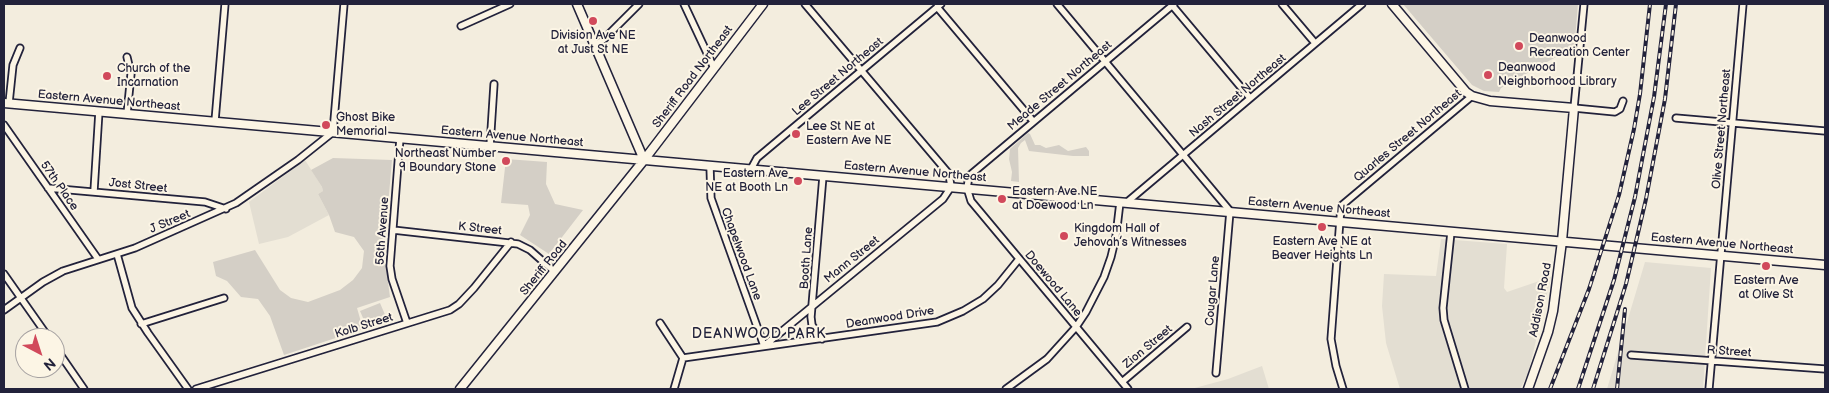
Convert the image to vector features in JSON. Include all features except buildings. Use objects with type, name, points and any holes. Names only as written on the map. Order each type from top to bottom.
[{"type":"main road","points":[[577,4],[644,160]]},
{"type":"main road","points":[[1392,4],[1465,92],[1472,96]]},
{"type":"main road","name":"Sheriff Road Northeast","points":[[644,160],[763,5]]},
{"type":"main road","name":"Quarles Street Northeast","points":[[1472,96],[1490,101],[1574,108]]},
{"type":"main road","name":"Eastern Avenue Northeast","points":[[6,103],[1825,265]]},
{"type":"main road","name":"Addison Road","points":[[1528,389],[1548,332],[1553,311],[1562,241],[1574,108]]},
{"type":"main road","name":"Sheriff Road","points":[[460,389],[644,160]]},
{"type":"street","points":[[215,121],[225,4]]},
{"type":"street","points":[[332,132],[344,4]]},
{"type":"street","points":[[461,26],[510,4]]},
{"type":"street","points":[[595,45],[603,40],[639,4]]},
{"type":"street","points":[[684,4],[714,68]]},
{"type":"street","points":[[806,4],[949,174],[951,187]]},
{"type":"street","points":[[1057,4],[1230,211]]},
{"type":"street","points":[[1172,4],[1250,98]]},
{"type":"street","name":"Meade Street Northeast","points":[[967,188],[969,176],[1172,4]]},
{"type":"street","points":[[1282,4],[1316,43]]},
{"type":"street","name":"Nash Street Northeast","points":[[1123,202],[1183,155],[1362,4]]},
{"type":"street","points":[[1574,108],[1584,4]]},
{"type":"street","name":"Olive Street Northeast","points":[[1709,389],[1743,4]]},
{"type":"street","points":[[939,5],[1034,121]]},
{"type":"street","name":"Lee Street Northeast","points":[[751,169],[756,158],[939,5]]},
{"type":"street","points":[[6,103],[13,65],[20,48]]},
{"type":"street","points":[[127,57],[131,74],[127,114]]},
{"type":"street","points":[[490,146],[494,84]]},
{"type":"street","name":"Quarles Street Northeast","points":[[1342,389],[1331,339],[1341,206],[1472,96]]},
{"type":"street","name":"Quarles Street Northeast","points":[[1574,108],[1614,112],[1620,109],[1623,101]]},
{"type":"street","points":[[94,192],[99,111]]},
{"type":"street","points":[[1676,118],[1825,130]]},
{"type":"street","name":"57th Place","points":[[4,125],[98,259]]},
{"type":"street","name":"J Street","points":[[4,310],[52,276],[117,254],[226,209],[245,198],[298,160],[332,132]]},
{"type":"street","name":"56th Avenue","points":[[400,138],[390,271],[407,323]]},
{"type":"street","name":"Chapelwood Lane","points":[[710,167],[711,198],[764,346]]},
{"type":"street","name":"Booth Lane","points":[[822,339],[812,325],[812,318],[823,176]]},
{"type":"street","name":"Mann Street","points":[[764,346],[943,198],[951,187]]},
{"type":"street","name":"Jost Street","points":[[48,188],[205,202],[226,209]]},
{"type":"street","name":"Doewood Lane","points":[[967,188],[972,201],[1128,389]]},
{"type":"street","points":[[1007,389],[1047,359],[1076,327],[1095,297],[1104,277],[1116,236],[1123,202]]},
{"type":"street","name":"Cougar Lane","points":[[1216,374],[1230,211]]},
{"type":"street","name":"K Street","points":[[393,230],[511,242],[526,247],[555,272]]},
{"type":"street","points":[[1450,232],[1442,308],[1464,389]]},
{"type":"street","name":"Kolb Street","points":[[196,389],[455,308],[474,288],[511,242]]},
{"type":"street","points":[[117,254],[129,300],[141,324],[188,389]]},
{"type":"street","name":"Deanwood Drive","points":[[683,358],[937,322],[953,316],[983,299],[998,285],[1019,259]]},
{"type":"street","points":[[4,274],[41,328]]},
{"type":"street","points":[[141,324],[224,298]]},
{"type":"street","points":[[660,324],[683,358],[674,389]]},
{"type":"street","name":"Zion Street","points":[[1122,382],[1187,327]]},
{"type":"street","name":"R Street","points":[[1631,355],[1825,369]]},
{"type":"street","points":[[65,361],[84,389]]},
{"type":"shaded area","points":[[1403,4],[1578,4],[1574,51],[1563,53],[1501,88],[1499,92],[1484,91],[1472,85]]},
{"type":"shaded area","points":[[1028,133],[1035,145],[1046,148],[1059,145],[1068,151],[1086,147],[1089,151],[1089,156],[1029,151],[1025,140],[1018,148],[1019,182],[1011,181],[1010,149]]},
{"type":"shaded area","points":[[333,158],[392,160],[384,252],[390,297],[357,308],[363,329],[284,355],[270,316],[258,299],[241,297],[227,281],[216,276],[213,262],[255,250],[280,290],[291,298],[308,302],[340,290],[353,280],[362,268],[364,251],[354,237],[335,232],[318,194],[323,191],[322,187],[311,170]]},
{"type":"shaded area","points":[[506,159],[547,162],[546,184],[555,204],[583,210],[549,254],[520,235],[530,215],[528,205],[501,203]]},
{"type":"shaded area","points":[[305,160],[322,187],[323,191],[318,194],[329,215],[288,237],[259,244],[249,202]]},
{"type":"shaded area","points":[[1441,239],[1507,244],[1504,288],[1507,292],[1551,277],[1528,374],[1520,389],[1400,389],[1386,343],[1382,306],[1384,274],[1436,276]]},
{"type":"shaded area","points":[[1645,262],[1711,268],[1703,389],[1607,389]]},
{"type":"shaded area","points":[[380,303],[386,317],[366,325],[360,311]]},
{"type":"shaded area","points":[[1262,366],[1269,389],[1191,389],[1228,379]]},
{"type":"railway","points":[[1550,389],[1589,289],[1619,195],[1640,94],[1650,4]]},
{"type":"railway","points":[[1578,389],[1614,280],[1635,197],[1654,97],[1666,4]]},
{"type":"railway","points":[[1593,389],[1626,284],[1646,199],[1665,99],[1676,4]]},
{"type":"railway","points":[[1617,389],[1625,309]]},
{"type":"place","name":"Division Ave NE at Just St NE","points":[[593,21]]},
{"type":"place","name":"Deanwood Recreation Center","points":[[1519,46]]},
{"type":"place","name":"Deanwood Neighborhood Library","points":[[1488,75]]},
{"type":"place","name":"Church of the Incarnation","points":[[107,76]]},
{"type":"place","name":"Ghost Bike Memorial","points":[[326,125]]},
{"type":"place","name":"Lee St NE at Eastern Ave NE","points":[[796,134]]},
{"type":"place","name":"Northeast Number 9 Boundary Stone","points":[[506,161]]},
{"type":"place","name":"Eastern Ave NE at Booth Ln","points":[[798,181]]},
{"type":"place","name":"Eastern Ave NE at Doewood Ln","points":[[1002,199]]},
{"type":"place","name":"Eastern Ave NE at Beaver Heights Ln","points":[[1322,227]]},
{"type":"place","name":"Kingdom Hall of Jehovah’s Witnesses","points":[[1064,236]]},
{"type":"place","name":"Eastern Ave at Olive St","points":[[1766,266]]},
{"type":"district","name":"DEANWOOD PARK","points":[[759,334]]}]
